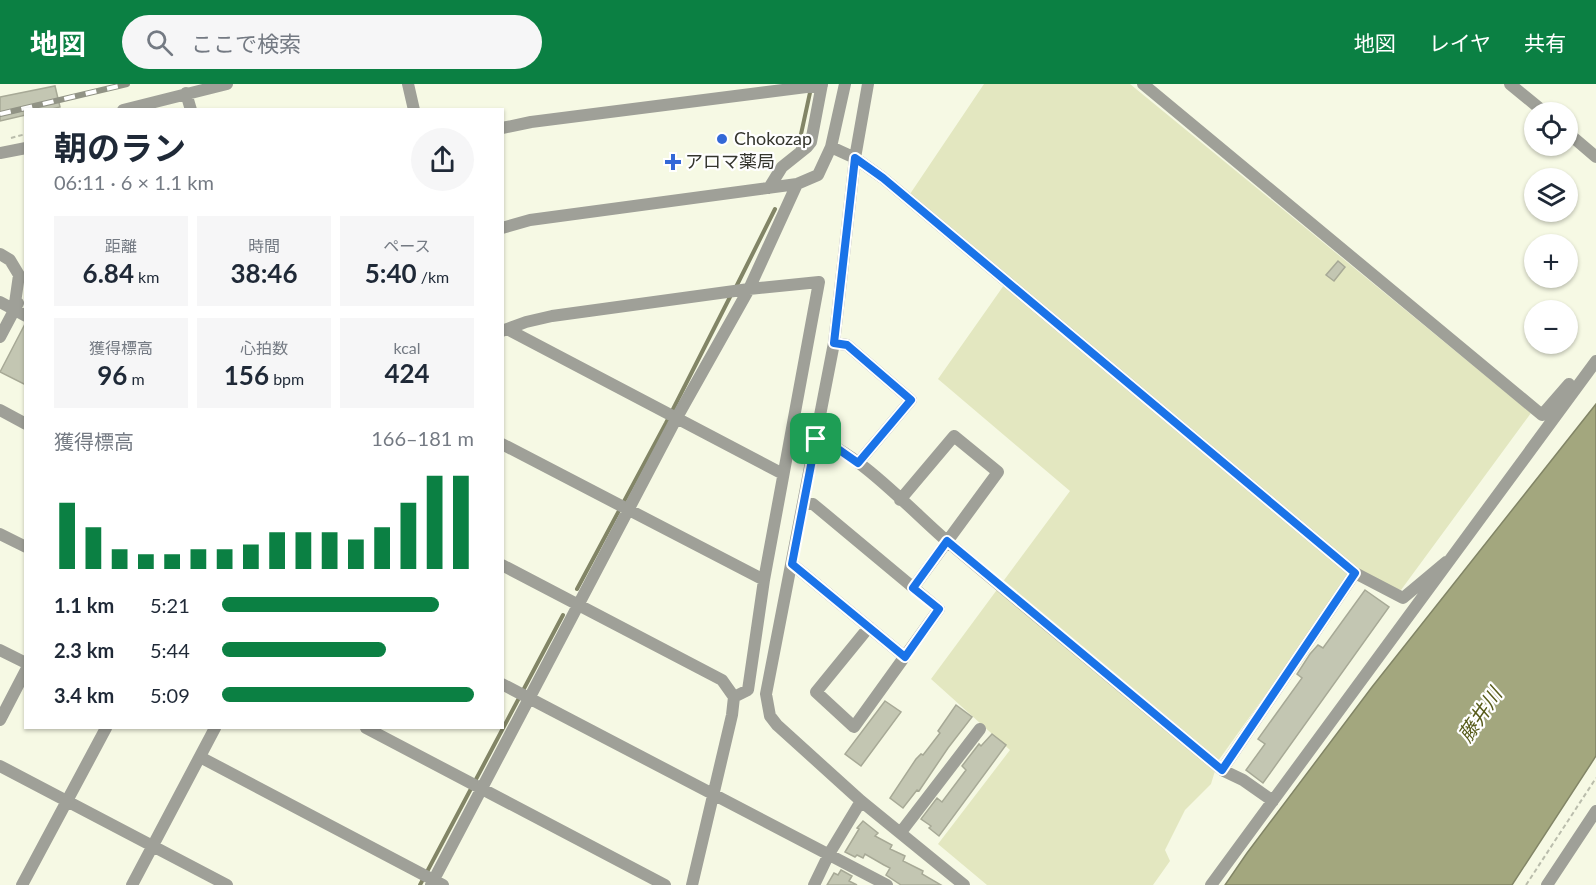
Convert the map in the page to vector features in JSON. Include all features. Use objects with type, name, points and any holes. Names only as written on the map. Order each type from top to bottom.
[{"type":"street","points":[[130,108],[227,84]]},
{"type":"street","points":[[408,84],[414,108]]},
{"type":"street","points":[[504,227],[530,220],[797,184],[818,175],[831,147],[845,84]]},
{"type":"street","points":[[868,84],[855,158],[834,343],[766,694],[770,716],[777,725],[861,801],[964,885]]},
{"type":"street","points":[[1143,84],[1542,415],[1577,375],[1584,375]]},
{"type":"street","points":[[1510,84],[1532,102]]},
{"type":"street","points":[[504,128],[531,122],[815,85],[811,142],[782,167],[769,188]]},
{"type":"street","points":[[186,93],[190,108]]},
{"type":"street","points":[[1578,142],[1596,157]]},
{"type":"street","points":[[831,147],[855,158],[883,178],[1355,573],[1403,598],[1446,562]]},
{"type":"street","points":[[0,153],[24,148]]},
{"type":"street","points":[[200,757],[432,880],[524,695],[578,605],[623,508],[672,416],[744,290],[797,184]]},
{"type":"street","points":[[0,254],[10,260],[20,275],[20,313]]},
{"type":"street","points":[[505,330],[552,316],[726,292],[819,282],[764,580],[748,690]]},
{"type":"street","points":[[0,337],[20,313],[24,297]]},
{"type":"street","points":[[0,302],[20,313]]},
{"type":"street","points":[[505,330],[783,474]]},
{"type":"street","points":[[834,343],[847,345],[911,400],[858,463]]},
{"type":"street","points":[[1211,885],[1446,562],[1596,361]]},
{"type":"street","points":[[0,410],[24,423]]},
{"type":"street","points":[[900,500],[954,436],[998,472],[913,588]]},
{"type":"street","points":[[816,439],[828,442],[858,463],[947,541],[1222,770],[1243,780],[1273,801]]},
{"type":"street","points":[[504,445],[764,580]]},
{"type":"street","points":[[803,503],[813,504],[939,609],[854,727],[816,692],[869,627]]},
{"type":"street","points":[[0,534],[24,546]]},
{"type":"street","points":[[792,564],[905,657]]},
{"type":"street","points":[[504,567],[722,680],[734,697],[732,716],[692,885]]},
{"type":"street","points":[[1222,770],[1355,573]]},
{"type":"street","points":[[0,650],[24,662]]},
{"type":"street","points":[[0,720],[24,674]]},
{"type":"street","points":[[504,685],[887,885]]},
{"type":"street","points":[[734,697],[748,690],[766,694]]},
{"type":"street","points":[[22,885],[105,729]]},
{"type":"street","points":[[132,885],[214,729]]},
{"type":"street","points":[[368,729],[665,885]]},
{"type":"street","points":[[901,832],[980,729]]},
{"type":"street","points":[[0,766],[227,885]]},
{"type":"street","points":[[814,885],[861,801]]},
{"type":"street","points":[[1547,885],[1596,811]]},
{"type":"path","points":[[1526,885],[1596,778]]},
{"type":"shaded area","points":[[984,84],[1130,84],[1531,413],[1401,590],[1378,583],[1355,570],[1218,761],[1211,784],[1185,810],[1165,850],[1170,861],[1153,885],[987,885],[938,844],[1010,750],[931,679],[1070,491],[938,379],[1009,278],[910,194]]},
{"type":"water","name":"藤井川","points":[[1596,404],[1596,756],[1512,885],[1225,885],[1372,687]]},
{"type":"building","points":[[55,86],[60,107],[24,108],[24,115],[0,121],[0,97]]},
{"type":"building","points":[[1338,261],[1345,267],[1334,281],[1326,275]]},
{"type":"building","points":[[24,326],[24,384],[0,372]]},
{"type":"building","points":[[1365,590],[1389,607],[1263,783],[1246,770],[1265,744],[1258,739],[1302,678],[1297,674],[1310,654],[1318,645],[1323,648]]},
{"type":"building","points":[[885,701],[901,712],[861,766],[845,754]]},
{"type":"building","points":[[956,705],[972,717],[919,791],[917,790],[903,808],[890,798],[916,759],[921,754],[923,755],[940,733],[938,731]]},
{"type":"building","points":[[992,734],[1006,745],[939,836],[921,819],[937,798],[942,802],[966,770],[962,766],[979,744],[981,746]]},
{"type":"building","points":[[863,821],[878,833],[875,836],[892,845],[890,849],[905,856],[903,861],[923,871],[922,874],[941,885],[901,885],[886,875],[890,868],[865,854],[863,858],[845,852]]},
{"type":"building","points":[[841,870],[852,876],[849,881],[857,885],[827,885],[834,873],[838,875]]},
{"type":"waterway","points":[[798,148],[811,88]]},
{"type":"waterway","points":[[735,289],[775,209]]},
{"type":"waterway","points":[[577,589],[666,423],[731,295]]},
{"type":"waterway","points":[[504,726],[563,615]]},
{"type":"waterway","points":[[420,885],[503,729]]},
{"type":"railway","points":[[25,108],[127,84]]},
{"type":"railway","points":[[0,114],[24,108]]},
{"type":"place","name":"Chokozap","points":[[722,139]]},
{"type":"place","name":"アロマ薬局","points":[[673,162]]},
{"type":"route","points":[[855,158],[883,178],[1355,573],[1222,770],[947,541],[913,588],[939,609],[905,657],[792,564],[816,439],[828,442],[858,463],[911,400],[847,345],[834,343],[855,158]]}]
